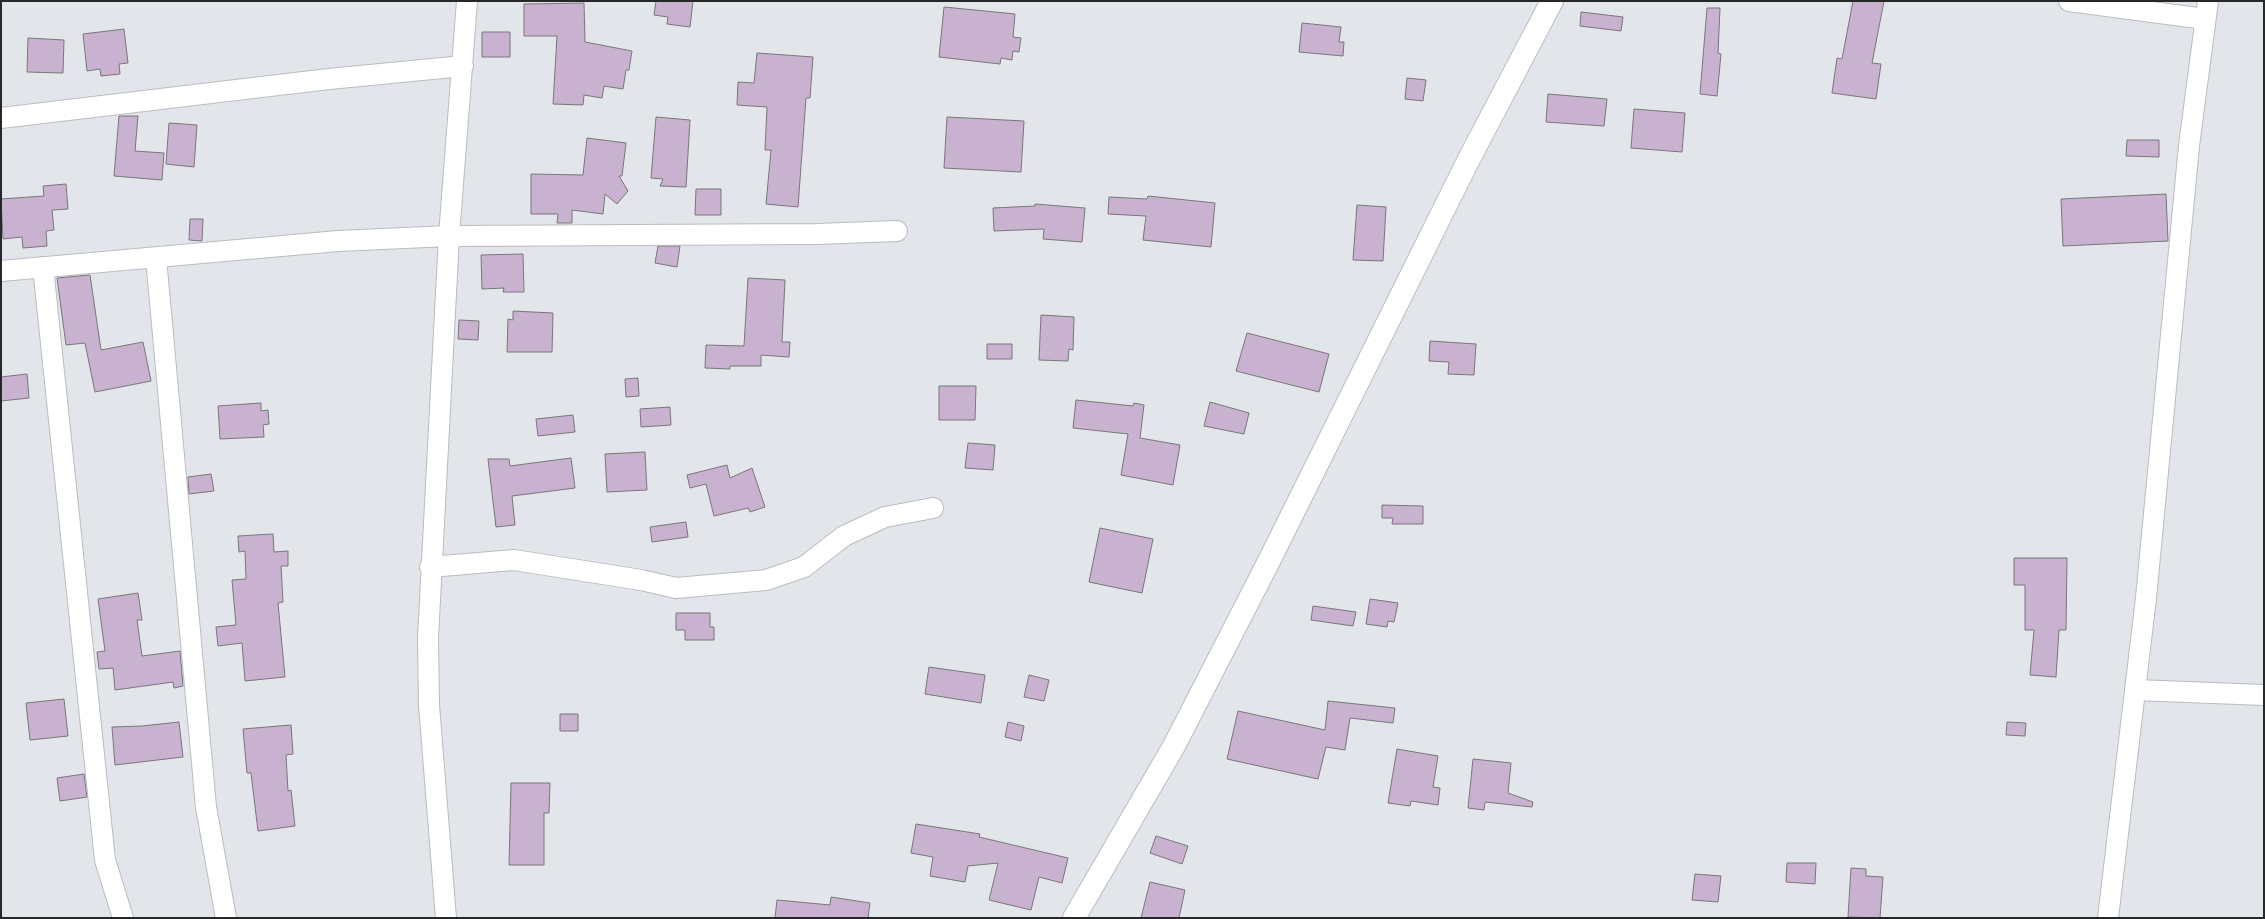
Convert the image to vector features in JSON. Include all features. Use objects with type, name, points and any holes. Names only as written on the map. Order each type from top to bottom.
[{"type":"street","points":[[446,918],[429,705],[430,567],[440,430],[449,236],[467,1]]},
{"type":"street","points":[[1074,918],[1174,746],[1269,561],[1469,159],[1552,1]]},
{"type":"street","points":[[2069,1],[2206,10],[2189,146],[2159,475],[2136,690],[2108,918]]},
{"type":"street","points":[[1,118],[329,79],[463,66]]},
{"type":"street","points":[[1,271],[338,241],[449,236],[809,234],[897,231]]},
{"type":"street","points":[[156,258],[206,807],[226,918]]},
{"type":"street","points":[[43,267],[105,860],[123,918]]},
{"type":"street","points":[[430,567],[514,560],[641,580],[676,588],[766,580],[804,568],[844,536],[885,517],[933,508]]},
{"type":"street","points":[[2136,690],[2264,695]]},
{"type":"building","points":[[656,1],[693,1],[690,27],[667,24],[668,17],[654,15]]},
{"type":"building","points":[[1853,1],[1884,1],[1872,63],[1881,64],[1876,99],[1832,93],[1837,58],[1842,59]]},
{"type":"building","points":[[584,3],[585,42],[632,51],[629,70],[626,70],[623,89],[604,86],[602,98],[584,95],[583,105],[553,104],[557,36],[524,36],[524,4]]},
{"type":"building","points":[[944,7],[1015,14],[1013,37],[1021,38],[1019,52],[1013,51],[1012,60],[1001,58],[1000,64],[939,57]]},
{"type":"building","points":[[1707,8],[1720,8],[1718,53],[1721,54],[1717,96],[1700,94]]},
{"type":"building","points":[[1581,12],[1623,17],[1621,31],[1580,26]]},
{"type":"building","points":[[1302,23],[1341,27],[1339,42],[1344,42],[1343,56],[1299,52]]},
{"type":"building","points":[[124,29],[128,63],[119,64],[120,74],[101,76],[100,69],[87,71],[83,34]]},
{"type":"building","points":[[482,32],[510,32],[510,57],[482,57]]},
{"type":"building","points":[[28,38],[64,40],[63,73],[27,72]]},
{"type":"building","points":[[757,53],[813,57],[810,98],[806,98],[798,207],[766,204],[771,150],[765,150],[767,107],[737,105],[738,82],[754,83]]},
{"type":"building","points":[[1407,78],[1426,80],[1423,101],[1405,99]]},
{"type":"building","points":[[1548,94],[1607,99],[1604,126],[1546,122]]},
{"type":"building","points":[[1634,109],[1685,113],[1682,152],[1631,148]]},
{"type":"building","points":[[119,116],[138,116],[135,151],[164,153],[162,180],[114,176]]},
{"type":"building","points":[[656,117],[690,120],[686,187],[660,186],[663,179],[651,178]]},
{"type":"building","points":[[947,117],[1024,121],[1021,172],[944,168]]},
{"type":"building","points":[[169,123],[197,125],[194,167],[166,164]]},
{"type":"building","points":[[587,138],[626,143],[622,176],[619,176],[628,191],[617,204],[605,194],[603,214],[572,210],[572,223],[557,223],[558,214],[531,214],[531,174],[583,175]]},
{"type":"building","points":[[2127,140],[2159,140],[2159,157],[2126,156]]},
{"type":"building","points":[[66,184],[68,209],[52,210],[54,230],[46,231],[47,246],[23,248],[22,237],[3,239],[1,199],[44,196],[43,186]]},
{"type":"building","points":[[696,189],[721,189],[721,215],[695,215]]},
{"type":"building","points":[[2166,194],[2168,241],[2063,246],[2061,199]]},
{"type":"building","points":[[1148,196],[1215,203],[1211,247],[1143,240],[1146,216],[1108,214],[1109,197],[1147,199]]},
{"type":"building","points":[[1035,204],[1085,208],[1082,242],[1043,239],[1044,229],[994,231],[993,208],[1035,206]]},
{"type":"building","points":[[1357,205],[1386,207],[1383,261],[1353,260]]},
{"type":"building","points":[[190,219],[203,219],[202,241],[189,240]]},
{"type":"building","points":[[658,246],[680,246],[677,267],[655,263]]},
{"type":"building","points":[[523,254],[524,292],[503,292],[504,288],[482,289],[481,255]]},
{"type":"building","points":[[90,275],[101,350],[143,342],[151,381],[95,392],[85,343],[66,345],[57,278]]},
{"type":"building","points":[[748,278],[785,280],[782,342],[790,342],[789,357],[761,355],[761,366],[730,366],[730,369],[705,368],[706,345],[744,346]]},
{"type":"building","points":[[513,311],[553,313],[552,352],[507,352],[508,319],[513,320]]},
{"type":"building","points":[[1041,315],[1074,317],[1073,350],[1069,349],[1068,361],[1039,360]]},
{"type":"building","points":[[459,320],[479,321],[478,340],[458,339]]},
{"type":"building","points":[[1247,333],[1329,354],[1319,392],[1236,371]]},
{"type":"building","points":[[1430,341],[1476,344],[1474,375],[1448,374],[1449,362],[1429,361]]},
{"type":"building","points":[[987,344],[1012,344],[1012,359],[987,359]]},
{"type":"building","points":[[27,374],[29,398],[1,401],[1,377]]},
{"type":"building","points":[[638,378],[639,396],[626,397],[625,379]]},
{"type":"building","points":[[939,386],[976,386],[975,420],[939,420]]},
{"type":"building","points":[[1076,400],[1133,406],[1134,403],[1144,405],[1140,438],[1180,445],[1173,485],[1121,475],[1128,434],[1073,428]]},
{"type":"building","points":[[1210,402],[1249,413],[1244,434],[1204,426]]},
{"type":"building","points":[[261,403],[261,411],[268,410],[269,424],[263,425],[264,437],[220,439],[218,406]]},
{"type":"building","points":[[670,407],[671,425],[641,427],[640,409]]},
{"type":"building","points":[[573,415],[575,432],[538,436],[536,419]]},
{"type":"building","points":[[968,443],[995,445],[993,470],[965,468]]},
{"type":"building","points":[[645,452],[647,490],[607,492],[605,454]]},
{"type":"building","points":[[571,458],[575,488],[512,496],[515,525],[496,527],[488,459],[509,459],[510,466]]},
{"type":"building","points":[[727,465],[730,478],[752,468],[765,507],[750,512],[748,508],[714,516],[706,484],[690,488],[687,475]]},
{"type":"building","points":[[211,474],[214,491],[189,494],[188,477]]},
{"type":"building","points":[[1382,505],[1423,506],[1423,524],[1392,524],[1393,518],[1382,518]]},
{"type":"building","points":[[686,522],[688,537],[652,542],[650,527]]},
{"type":"building","points":[[1100,528],[1153,539],[1142,593],[1089,582]]},
{"type":"building","points":[[273,534],[274,552],[288,551],[288,566],[281,566],[283,602],[278,603],[285,677],[245,681],[242,643],[218,646],[216,627],[236,625],[232,580],[246,579],[245,551],[239,552],[238,536]]},
{"type":"building","points":[[2014,558],[2067,558],[2066,630],[2059,630],[2056,677],[2030,675],[2034,630],[2025,630],[2025,585],[2014,585]]},
{"type":"building","points":[[138,593],[142,620],[137,620],[142,656],[180,651],[183,686],[174,688],[173,682],[115,690],[113,668],[99,669],[97,652],[105,651],[98,599]]},
{"type":"building","points":[[1370,599],[1398,603],[1394,622],[1388,621],[1387,627],[1366,624]]},
{"type":"building","points":[[1313,606],[1356,612],[1353,626],[1311,620]]},
{"type":"building","points":[[676,613],[710,613],[710,627],[714,627],[714,640],[685,640],[685,630],[676,630]]},
{"type":"building","points":[[929,667],[985,675],[981,703],[925,694]]},
{"type":"building","points":[[1029,675],[1049,680],[1044,701],[1024,697]]},
{"type":"building","points":[[64,699],[68,736],[30,740],[26,703]]},
{"type":"building","points":[[1328,701],[1395,708],[1393,723],[1350,718],[1345,750],[1326,747],[1318,779],[1227,759],[1238,711],[1325,730]]},
{"type":"building","points":[[560,714],[578,714],[578,731],[560,731]]},
{"type":"building","points":[[179,722],[183,757],[115,765],[112,727],[142,726]]},
{"type":"building","points":[[1008,722],[1024,726],[1021,741],[1005,737]]},
{"type":"building","points":[[2007,722],[2026,723],[2025,736],[2006,735]]},
{"type":"building","points":[[291,725],[293,754],[286,755],[288,791],[291,790],[295,826],[258,831],[251,773],[247,773],[243,729]]},
{"type":"building","points":[[1397,749],[1438,756],[1433,787],[1440,788],[1438,805],[1411,801],[1410,806],[1388,803]]},
{"type":"building","points":[[1473,759],[1511,763],[1508,793],[1533,802],[1532,807],[1485,802],[1484,810],[1468,808]]},
{"type":"building","points":[[84,774],[87,797],[60,801],[57,778]]},
{"type":"building","points":[[511,783],[550,783],[549,813],[544,813],[544,865],[509,865]]},
{"type":"building","points":[[916,824],[980,834],[979,837],[1068,858],[1062,883],[1039,877],[1031,910],[989,900],[998,863],[968,866],[965,882],[930,876],[933,857],[911,853]]},
{"type":"building","points":[[1156,836],[1188,846],[1182,864],[1150,853]]},
{"type":"building","points":[[1787,863],[1816,863],[1815,884],[1786,882]]},
{"type":"building","points":[[1851,868],[1866,869],[1866,876],[1883,877],[1880,918],[1848,917]]},
{"type":"building","points":[[1695,874],[1721,876],[1718,902],[1692,900]]},
{"type":"building","points":[[1150,882],[1185,890],[1179,918],[1141,918]]},
{"type":"building","points":[[831,897],[870,903],[868,918],[775,918],[777,900],[830,905]]}]
